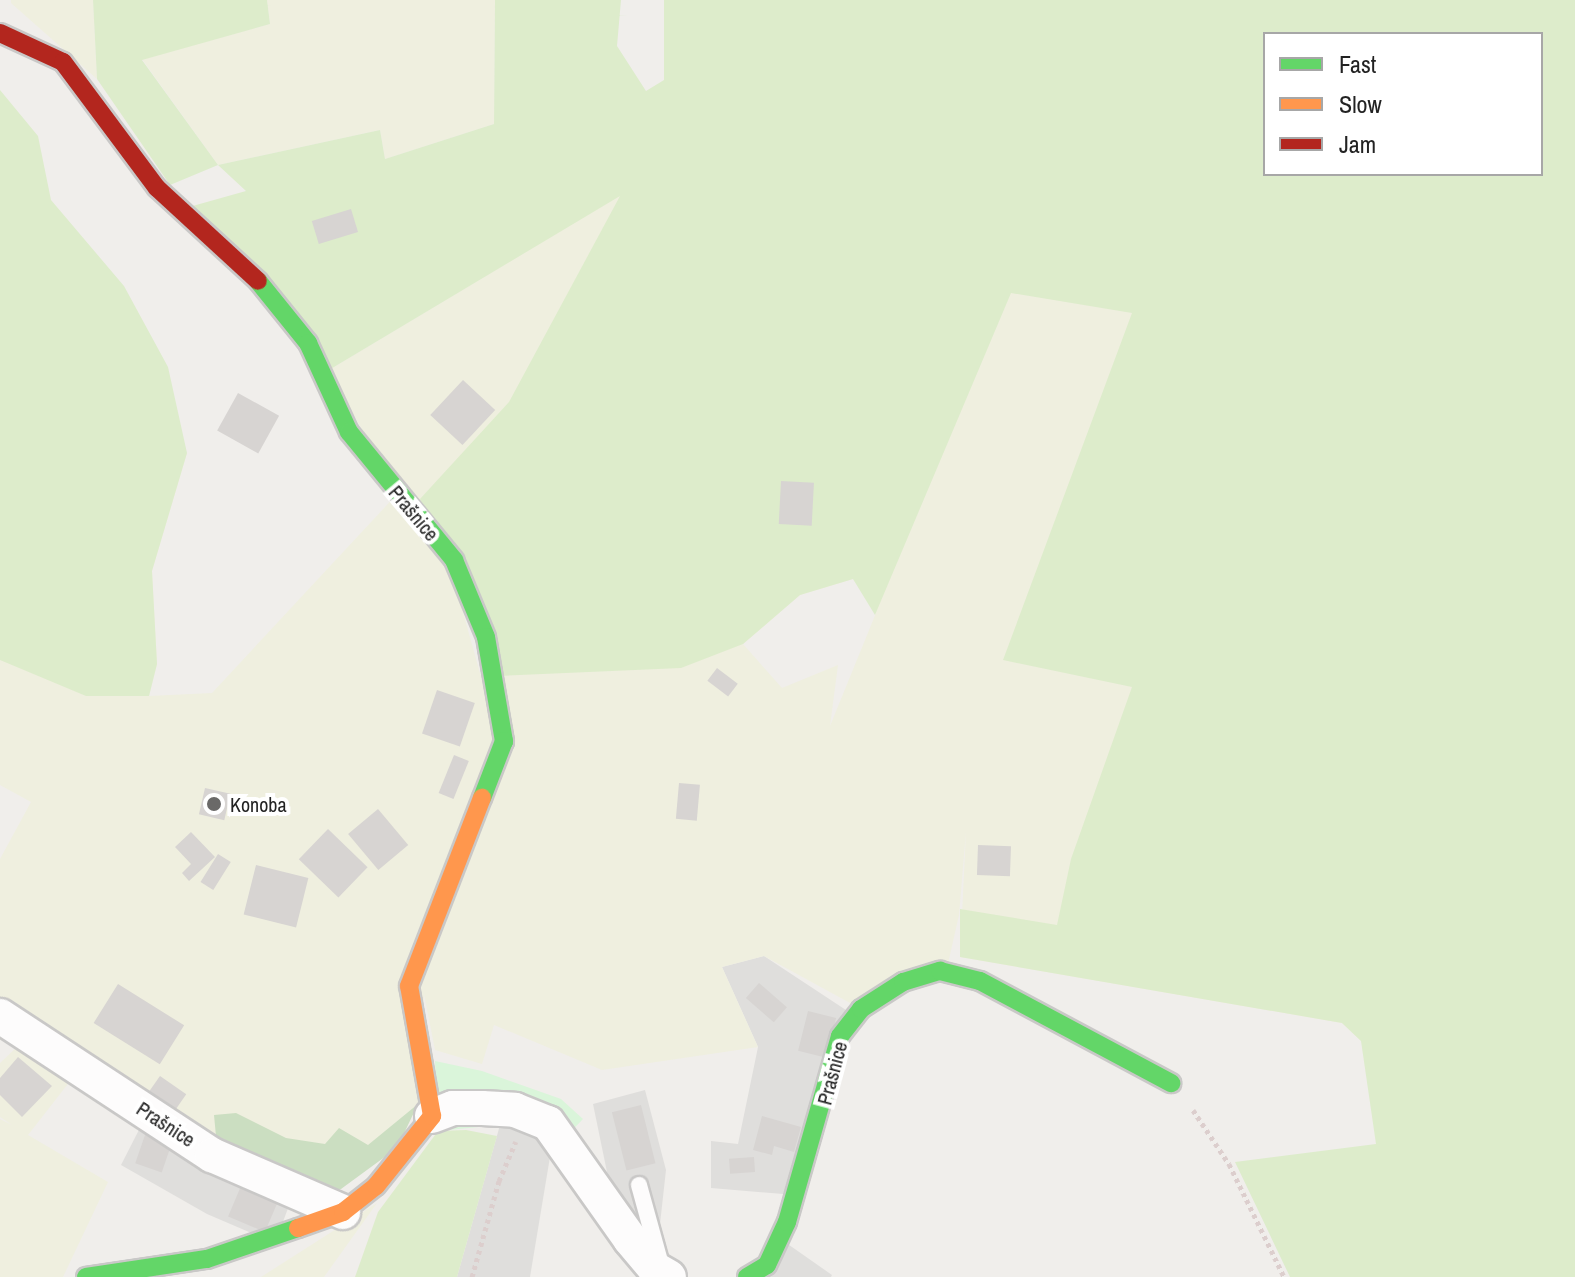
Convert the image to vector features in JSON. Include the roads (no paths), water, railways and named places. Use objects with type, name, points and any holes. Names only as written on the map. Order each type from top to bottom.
[{"type":"street","name":"Prašnice","points":[[0,33],[63,62],[157,188],[272,294],[308,343],[349,432],[454,560],[486,637],[504,741],[409,986],[432,1116]]},
{"type":"street","name":"Prašnice","points":[[747,1277],[767,1265],[787,1222],[840,1036],[861,1009],[903,982],[940,971],[980,981],[1171,1083]]},
{"type":"street","name":"Prašnice","points":[[0,1016],[212,1155],[343,1212]]},
{"type":"street","points":[[86,1277],[207,1259],[343,1212],[376,1186],[432,1116],[453,1108],[528,1115],[548,1123],[630,1239],[666,1275]]},
{"type":"lane","points":[[639,1185],[666,1275]]},
{"type":"place","name":"Konoba","points":[[214,804]]}]
